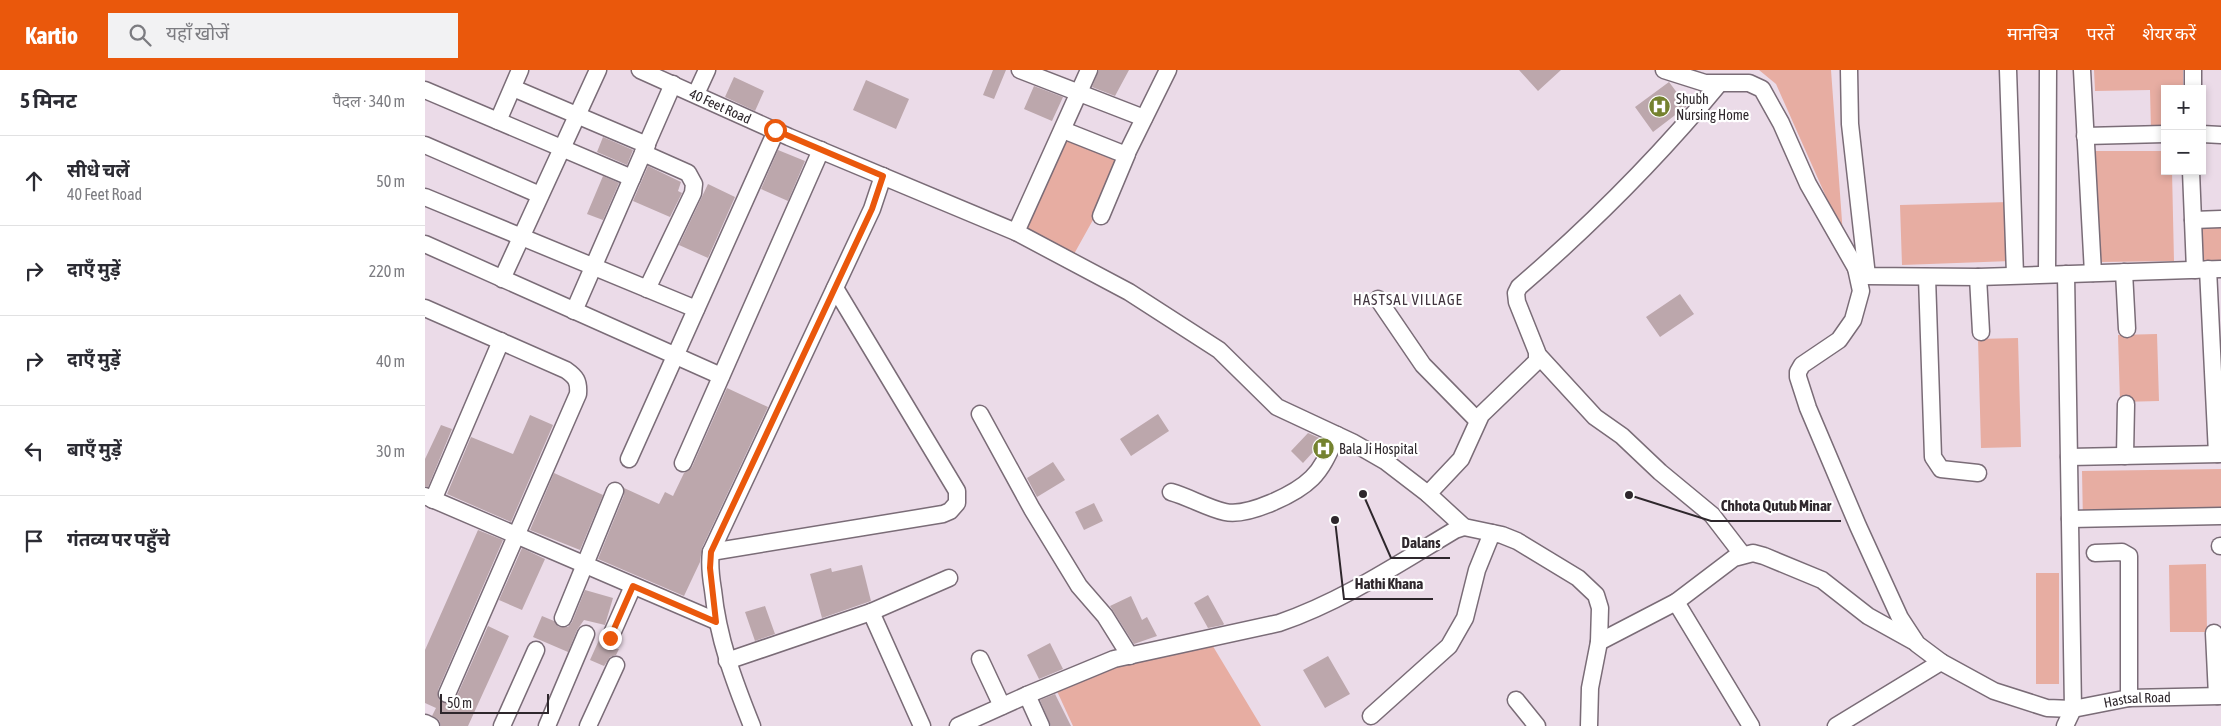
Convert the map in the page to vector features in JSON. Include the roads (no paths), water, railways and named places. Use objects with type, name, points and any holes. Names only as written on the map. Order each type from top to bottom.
[{"type":"street","points":[[498,122],[520,70]]},
{"type":"street","points":[[502,279],[598,70]]},
{"type":"street","name":"40 Feet Road","points":[[640,70],[821,150],[1016,232],[1129,292],[1219,350],[1273,404],[1379,458],[1428,494],[1464,527]]},
{"type":"street","points":[[696,94],[707,70]]},
{"type":"street","points":[[1021,70],[1144,118]]},
{"type":"street","points":[[1016,232],[1089,70]]},
{"type":"street","points":[[1101,216],[1127,154],[1168,70]]},
{"type":"street","points":[[1664,70],[1705,83],[1749,83],[1761,89],[1767,97],[1808,184],[1861,272]]},
{"type":"street","points":[[1849,70],[1850,124],[1861,291],[1853,320],[1839,340],[1802,365],[1798,372],[1798,377],[1808,408],[1866,543],[1900,618],[1917,644]]},
{"type":"street","points":[[2008,70],[2015,275]]},
{"type":"street","points":[[2047,274],[2048,70]]},
{"type":"street","points":[[2082,70],[2093,273]]},
{"type":"street","points":[[2193,70],[2193,85]]},
{"type":"street","points":[[574,311],[673,84]]},
{"type":"street","points":[[1719,84],[1681,131],[1589,226],[1519,286],[1516,293],[1517,302],[1538,355],[1595,417],[1622,436],[1660,472],[1712,515],[1742,554]]},
{"type":"street","points":[[513,88],[577,115],[688,173],[694,184],[693,193],[647,289]]},
{"type":"street","points":[[425,90],[632,178]]},
{"type":"street","points":[[629,459],[775,130]]},
{"type":"street","points":[[1063,130],[1124,155],[1127,154]]},
{"type":"street","points":[[2085,136],[2161,134]]},
{"type":"street","points":[[2206,134],[2221,134]]},
{"type":"street","points":[[425,145],[540,195]]},
{"type":"street","points":[[683,463],[821,150]]},
{"type":"street","points":[[2069,457],[2219,454],[2208,269],[2193,220],[2191,175]]},
{"type":"street","points":[[752,726],[727,662],[716,622],[710,568],[711,552],[872,209],[883,176]]},
{"type":"street","points":[[425,197],[696,309]]},
{"type":"street","points":[[2193,220],[2221,219]]},
{"type":"street","points":[[425,244],[721,376]]},
{"type":"street","points":[[1861,272],[1927,278],[2208,269]]},
{"type":"street","points":[[2125,272],[2127,329]]},
{"type":"street","points":[[2065,726],[2073,709],[2066,274]]},
{"type":"street","points":[[1978,277],[1981,332]]},
{"type":"street","points":[[1927,278],[1933,457],[1941,469],[1978,472]]},
{"type":"street","points":[[711,552],[943,514],[950,511],[957,503],[957,491],[835,288]]},
{"type":"street","points":[[1378,299],[1423,365],[1477,420]]},
{"type":"street","points":[[427,314],[501,341],[566,370],[575,376],[579,383],[578,394],[447,694]]},
{"type":"street","points":[[501,341],[429,498],[716,622]]},
{"type":"street","points":[[1428,494],[1461,459],[1470,442],[1477,420],[1487,408],[1535,363],[1538,355]]},
{"type":"street","points":[[2125,456],[2126,404]]},
{"type":"street","points":[[980,414],[1032,508],[1079,586],[1105,616],[1130,656]]},
{"type":"street","points":[[1171,492],[1227,513],[1252,510],[1281,498],[1312,478],[1320,469],[1337,435]]},
{"type":"street","points":[[563,618],[615,491]]},
{"type":"street","points":[[2070,518],[2221,516]]},
{"type":"street","points":[[958,726],[982,721],[1002,706],[1099,664],[1279,623],[1300,616],[1328,603],[1455,530],[1464,527],[1492,533],[1531,548],[1589,587],[1596,595],[1600,608],[1599,642],[1591,688],[1589,726]]},
{"type":"street","points":[[1371,716],[1449,646],[1465,618],[1477,570],[1492,533]]},
{"type":"street","points":[[2095,553],[2122,552],[2129,556],[2129,698]]},
{"type":"street","points":[[1599,642],[1676,602],[1734,558],[1742,554],[1753,553],[1822,580],[1868,616],[1917,644]]},
{"type":"street","points":[[727,662],[871,612],[949,578]]},
{"type":"street","points":[[610,638],[633,586]]},
{"type":"street","points":[[1676,602],[1751,726]]},
{"type":"street","points":[[871,612],[922,726]]},
{"type":"street","points":[[2214,633],[2219,696]]},
{"type":"street","points":[[547,726],[586,634]]},
{"type":"street","name":"Hastsal Road","points":[[1917,644],[1941,662],[1993,690],[2047,708],[2073,709],[2129,698],[2219,696]]},
{"type":"street","points":[[502,726],[536,650]]},
{"type":"street","points":[[980,659],[1002,706]]},
{"type":"street","points":[[1836,726],[1941,662]]},
{"type":"street","points":[[588,726],[615,665]]},
{"type":"street","points":[[1027,694],[1041,726]]},
{"type":"street","points":[[1516,700],[1537,726]]},
{"type":"street","points":[[425,724],[431,726]]},
{"type":"place","name":"Shubh Nursing Home","points":[[1660,107]]},
{"type":"place","name":"Bala Ji Hospital","points":[[1323,449]]},
{"type":"place","name":"Dalans","points":[[1363,494]]},
{"type":"place","name":"Chhota Qutub Minar","points":[[1629,495]]},
{"type":"place","name":"Hathi Khana","points":[[1335,520]]},
{"type":"district","name":"HASTSAL VILLAGE","points":[[1408,300]]}]
